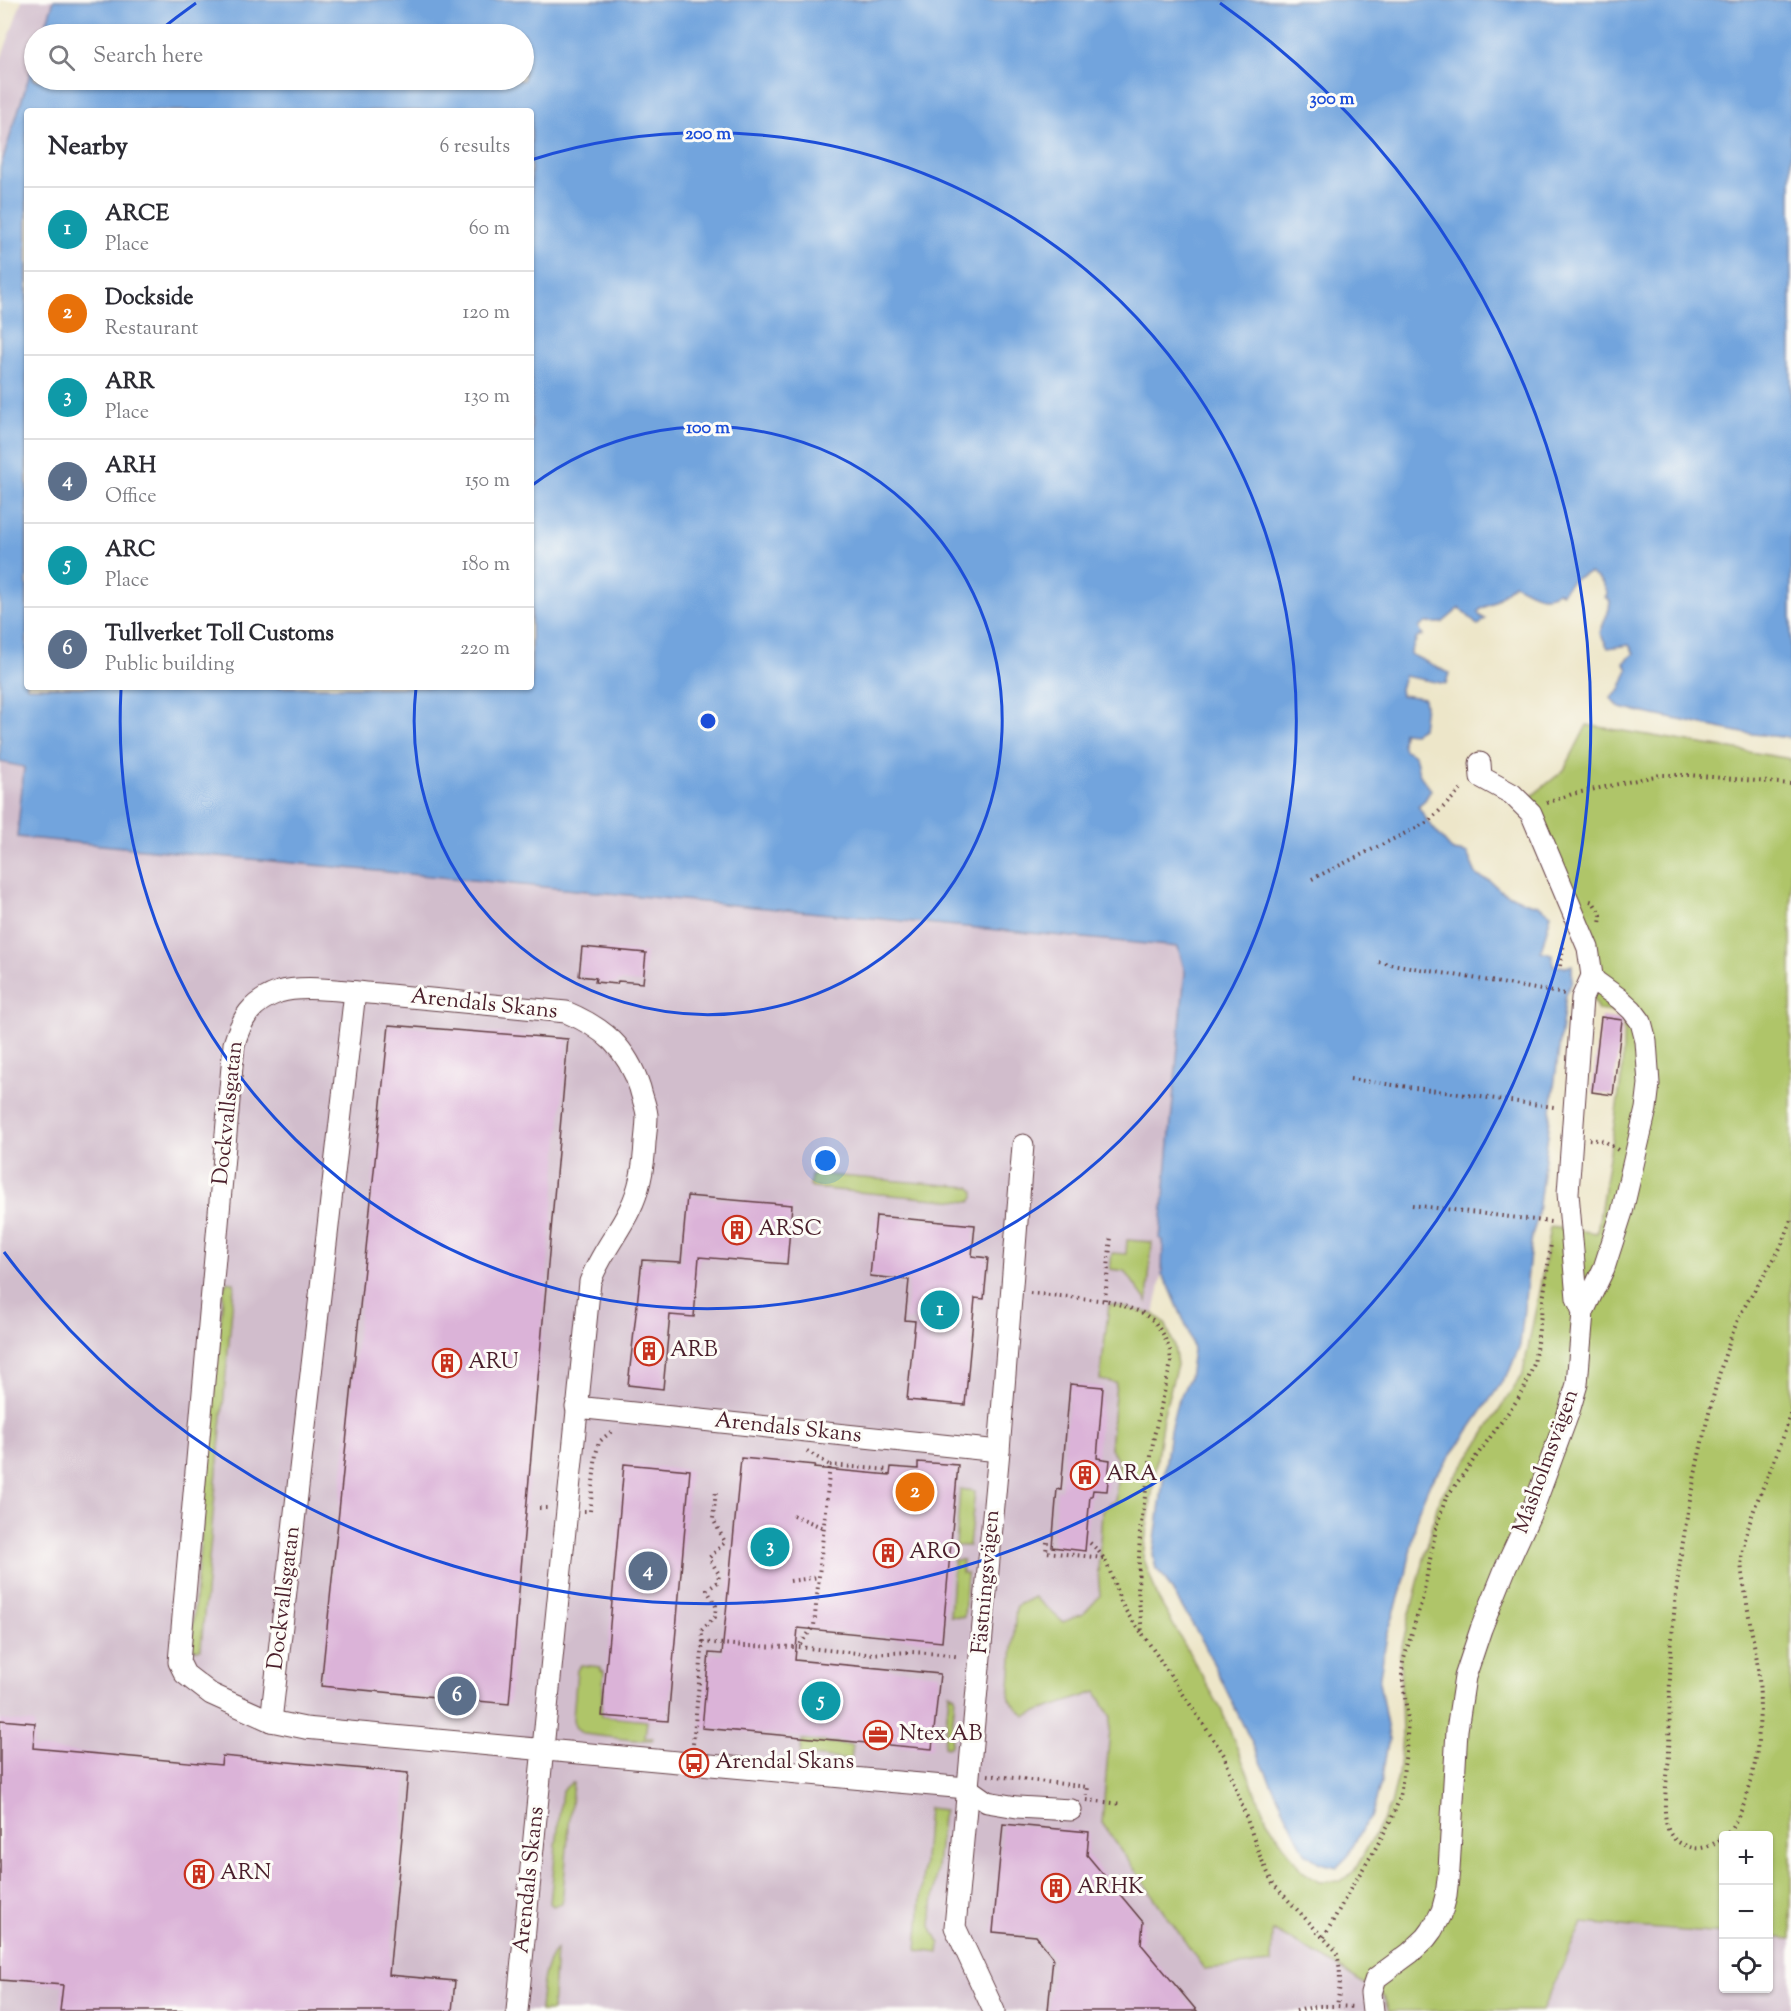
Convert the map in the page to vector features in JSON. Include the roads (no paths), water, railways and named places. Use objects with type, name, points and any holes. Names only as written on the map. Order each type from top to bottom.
[{"type":"street","points":[[1481,770],[1512,794],[1531,813],[1588,948],[1592,976],[1582,998],[1568,1193],[1569,1226],[1577,1298],[1583,1312]]},
{"type":"street","name":"Måsholmsvägen","points":[[1372,2010],[1371,1993],[1376,1978],[1426,1938],[1442,1911],[1449,1870],[1457,1730],[1465,1677],[1481,1629],[1534,1506],[1569,1411],[1577,1384],[1583,1312],[1604,1268],[1622,1212],[1646,1110],[1649,1084],[1646,1041],[1641,1022],[1632,1010],[1595,981],[1592,976]]},
{"type":"street","name":"Dockvallsgatan","points":[[271,1721],[355,992],[307,988],[280,992],[254,1006],[240,1023],[234,1044],[179,1662],[185,1674],[212,1694],[271,1721],[305,1728],[543,1750]]},
{"type":"street","name":"Arendals Skans","points":[[355,992],[566,1012],[605,1033],[630,1063],[647,1114],[645,1151],[640,1180],[630,1209],[590,1282],[517,2011]]},
{"type":"street","name":"Fästningsvägen","points":[[994,2011],[955,1927],[999,1451],[1023,1145]]},
{"type":"street","name":"Arendals Skans","points":[[576,1407],[999,1451]]},
{"type":"street","points":[[543,1750],[967,1788],[987,1802],[1017,1807],[1081,1806]]},
{"type":"water","points":[[54,0],[1791,0],[1791,738],[1743,733],[1620,708],[1611,698],[1620,690],[1628,669],[1624,663],[1634,653],[1629,645],[1608,648],[1600,633],[1610,601],[1605,597],[1607,594],[1603,584],[1590,573],[1574,580],[1562,593],[1546,596],[1514,584],[1492,604],[1478,612],[1485,619],[1478,626],[1460,608],[1442,623],[1425,623],[1419,628],[1423,635],[1417,638],[1410,654],[1449,673],[1446,684],[1404,676],[1400,689],[1401,695],[1424,698],[1422,728],[1414,733],[1403,732],[1402,743],[1404,750],[1415,756],[1419,773],[1431,790],[1418,806],[1428,822],[1453,851],[1467,853],[1477,876],[1490,881],[1501,891],[1538,905],[1551,914],[1541,951],[1552,954],[1553,965],[1566,967],[1572,965],[1572,981],[1566,994],[1537,1220],[1532,1235],[1520,1345],[1509,1372],[1430,1483],[1418,1511],[1406,1575],[1387,1636],[1379,1681],[1389,1737],[1381,1783],[1371,1818],[1363,1827],[1348,1856],[1337,1867],[1320,1863],[1305,1853],[1203,1642],[1164,1577],[1156,1569],[1153,1555],[1170,1431],[1176,1406],[1189,1378],[1193,1350],[1189,1333],[1162,1275],[1163,1240],[1160,1239],[1185,972],[1178,947],[17,837],[24,767],[0,762],[0,168],[25,90],[534,90],[534,24],[46,24]]},
{"type":"place","name":"ARSC","points":[[737,1230]]},
{"type":"place","name":"ARCE","points":[[940,1310]]},
{"type":"place","name":"ARB","points":[[649,1351]]},
{"type":"place","name":"ARU","points":[[447,1363]]},
{"type":"place","name":"ARA","points":[[1085,1475]]},
{"type":"place","name":"Dockside","points":[[915,1492]]},
{"type":"place","name":"ARR","points":[[770,1547]]},
{"type":"place","name":"ARO","points":[[888,1553]]},
{"type":"place","name":"ARH","points":[[648,1571]]},
{"type":"place","name":"Tullverket Toll Customs","points":[[457,1696]]},
{"type":"place","name":"ARC","points":[[821,1701]]},
{"type":"place","name":"Ntex AB","points":[[878,1735]]},
{"type":"place","name":"Arendal Skans","points":[[694,1763]]},
{"type":"place","name":"ARN","points":[[199,1874]]},
{"type":"place","name":"ARHK","points":[[1056,1888]]}]
